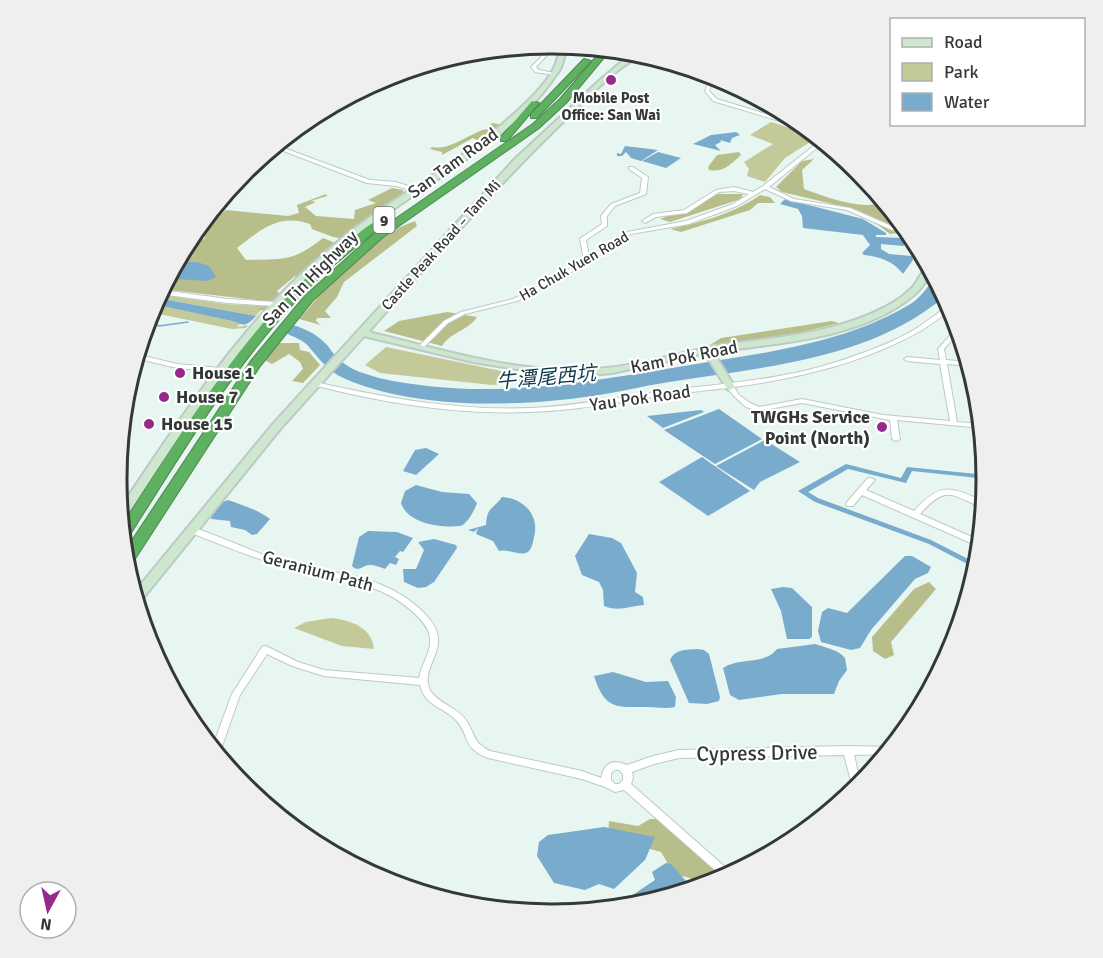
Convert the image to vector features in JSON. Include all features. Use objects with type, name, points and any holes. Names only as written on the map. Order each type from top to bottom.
[{"type":"highway","points":[[504,139],[532,106],[582,55]]},
{"type":"highway","name":"San Tin Highway","points":[[129,525],[253,336],[270,316],[374,227],[483,156],[525,124],[546,105],[590,56]]},
{"type":"highway","name":"San Tin Highway","points":[[133,550],[237,390],[273,339],[291,318],[356,254],[421,204],[504,150],[536,126],[563,101],[600,57]]},
{"type":"highway","points":[[421,204],[453,188],[531,136],[567,105],[610,58]]},
{"type":"street","points":[[546,54],[533,67],[537,71],[553,74]]},
{"type":"street","name":"San Tam Road","points":[[270,316],[275,304],[337,246],[479,148],[511,120],[553,74],[563,54]]},
{"type":"street","name":"Castle Peak Road – Tam Mi","points":[[142,592],[255,452],[347,347],[530,148],[626,61]]},
{"type":"street","points":[[709,84],[707,91],[715,100],[778,120]]},
{"type":"street","name":"Ha Chuk Yuen Road","points":[[422,346],[446,322],[463,313],[515,300],[587,261],[629,233],[693,221],[735,205],[765,187],[816,147]]},
{"type":"street","points":[[283,150],[369,182],[396,184],[417,190]]},
{"type":"street","points":[[587,261],[583,238],[605,225],[604,216],[613,205],[643,194],[645,177],[632,168]]},
{"type":"street","points":[[765,187],[793,200],[848,209],[895,229]]},
{"type":"street","points":[[645,221],[655,215],[685,212],[718,191],[734,189],[754,194]]},
{"type":"street","name":"Kam Pok Road","points":[[364,331],[369,335],[521,368],[580,373],[626,369],[776,342],[857,322],[894,305],[910,294],[925,276]]},
{"type":"street","points":[[169,293],[275,304]]},
{"type":"street","name":"Yau Pok Road","points":[[315,384],[399,403],[493,411],[586,406],[728,383],[870,355],[926,325],[943,313]]},
{"type":"street","points":[[127,507],[220,370],[253,336]]},
{"type":"street","points":[[952,336],[941,349],[954,423]]},
{"type":"street","points":[[709,353],[737,396],[748,405],[758,409],[802,402],[893,418],[973,425]]},
{"type":"street","points":[[144,358],[177,366],[220,370]]},
{"type":"street","points":[[907,359],[960,363]]},
{"type":"street","points":[[893,418],[896,439]]},
{"type":"street","points":[[850,504],[871,480]]},
{"type":"street","points":[[861,491],[972,540]]},
{"type":"street","points":[[915,515],[931,496],[940,492],[958,494],[976,502]]},
{"type":"street","name":"Geranium Path","points":[[192,530],[298,569],[370,583],[400,598],[424,618],[435,635],[435,645],[424,682]]},
{"type":"street","points":[[218,743],[236,694],[265,649],[295,664],[324,673],[424,682],[433,699],[462,721],[469,739],[482,751],[582,775],[616,787],[625,785]]},
{"type":"street","points":[[848,750],[854,777]]},
{"type":"street","name":"Cypress Drive","points":[[626,770],[679,754],[879,750]]},
{"type":"street","points":[[582,775],[606,773],[615,767],[626,770],[629,776],[625,785]]},
{"type":"street","points":[[606,773],[608,784]]},
{"type":"street","points":[[625,785],[720,869]]},
{"type":"green space","points":[[771,122],[791,129],[810,142],[785,158],[765,182],[747,176],[749,169],[744,162],[773,144],[750,135]]},
{"type":"green space","points":[[492,123],[510,126],[489,147],[473,138],[442,155],[442,152],[430,149],[453,144],[487,129]]},
{"type":"green space","points":[[739,152],[741,155],[726,167],[714,171],[709,170],[708,167],[717,155]]},
{"type":"green space","points":[[814,159],[802,170],[804,189],[855,204],[875,204],[898,233],[890,234],[858,210],[782,192],[776,187],[802,161]]},
{"type":"green space","points":[[392,188],[403,190],[404,202],[350,240],[333,237],[312,229],[310,224],[288,221],[270,225],[237,248],[246,260],[269,260],[295,255],[323,238],[343,246],[303,281],[300,282],[295,276],[277,291],[281,295],[273,311],[257,310],[271,303],[264,301],[170,290],[198,243],[206,238],[203,236],[214,220],[226,210],[288,216],[299,213],[297,205],[326,194],[327,196],[311,201],[316,202],[305,207],[316,216],[354,219],[355,210],[376,203],[368,200]]},
{"type":"green space","points":[[717,194],[743,194],[741,199],[670,222],[660,219],[698,205]]},
{"type":"green space","points":[[760,195],[770,197],[775,203],[758,203],[750,210],[681,232],[670,229],[717,216],[740,207]]},
{"type":"green space","points":[[415,221],[417,226],[344,282],[337,297],[325,311],[331,318],[317,318],[316,321],[321,325],[299,319],[329,283],[358,255],[380,239]]},
{"type":"green space","points":[[168,295],[225,304],[264,306],[256,316],[166,300]]},
{"type":"green space","points":[[163,306],[232,321],[240,324],[237,327],[248,325],[246,328],[232,329],[160,314]]},
{"type":"green space","points":[[447,312],[477,317],[450,337],[442,346],[384,331],[399,321]]},
{"type":"green space","points":[[832,321],[839,323],[794,334],[710,345],[721,338]]},
{"type":"green space","points":[[279,343],[299,343],[300,350],[309,352],[320,365],[303,383],[292,381],[303,369],[300,362],[289,354],[272,364],[262,359],[267,351]]},
{"type":"green space","points":[[386,347],[506,372],[569,380],[492,385],[380,373],[365,365]]},
{"type":"green space","points":[[929,582],[936,589],[891,642],[894,655],[885,659],[873,651],[872,637],[914,589]]},
{"type":"green space","points":[[331,618],[352,623],[365,630],[374,649],[342,646],[294,628],[306,622]]},
{"type":"green space","points":[[650,819],[664,819],[722,868],[692,880],[674,874],[661,852],[608,837],[609,821],[638,826]]},
{"type":"water","points":[[736,132],[740,135],[732,138],[730,143],[720,140],[721,142],[715,145],[721,151],[693,144],[711,135]]},
{"type":"water","points":[[625,146],[658,150],[641,161],[631,158],[626,152],[622,156],[617,156],[617,153],[621,154]]},
{"type":"water","points":[[658,152],[681,158],[666,168],[642,161]]},
{"type":"water","points":[[785,199],[863,219],[886,233],[886,235],[876,235],[876,237],[901,238],[903,241],[904,246],[881,244],[881,249],[889,254],[912,256],[913,260],[903,274],[886,260],[864,255],[862,253],[870,245],[863,235],[803,228],[802,216],[798,209],[780,204]]},
{"type":"water","points":[[186,262],[197,262],[209,266],[216,277],[207,281],[176,279]]},
{"type":"water","points":[[930,284],[938,301],[914,318],[882,335],[849,348],[777,365],[593,396],[538,402],[480,404],[450,402],[394,394],[367,387],[334,373],[307,345],[286,333],[293,325],[307,330],[323,341],[346,365],[379,378],[449,388],[541,387],[745,356],[829,338],[882,319],[907,306]]},
{"type":"water","points":[[166,300],[256,316],[247,324],[163,306]]},
{"type":"water","points":[[719,409],[762,439],[715,464],[664,430]]},
{"type":"water","points":[[701,410],[704,412],[663,428],[647,416]]},
{"type":"water","points":[[765,440],[800,462],[760,482],[754,490],[716,466]]},
{"type":"water","points":[[426,448],[439,454],[416,475],[403,471],[415,450]]},
{"type":"water","points":[[702,457],[750,491],[708,516],[659,482]]},
{"type":"water","points":[[846,464],[901,478],[907,467],[976,474],[976,478],[912,471],[906,483],[848,469],[808,492],[818,498],[931,540],[969,559],[968,564],[929,544],[815,502],[798,491]]},
{"type":"water","points":[[416,485],[442,492],[469,494],[477,503],[463,525],[444,526],[426,523],[410,516],[401,503],[405,491]]},
{"type":"water","points":[[502,497],[510,498],[523,505],[535,522],[531,548],[526,553],[499,551],[493,541],[476,534],[478,528],[474,532],[468,530],[486,525],[489,511]]},
{"type":"water","points":[[228,500],[256,510],[270,519],[257,534],[252,535],[245,530],[231,527],[230,521],[211,519],[213,506]]},
{"type":"water","points":[[368,531],[397,532],[413,538],[403,552],[400,551],[395,557],[399,559],[396,565],[390,563],[385,569],[367,565],[357,569],[352,566],[359,537]]},
{"type":"water","points":[[589,534],[612,538],[621,543],[637,573],[635,592],[643,597],[644,605],[619,609],[604,606],[603,590],[599,582],[582,575],[575,556]]},
{"type":"water","points":[[434,539],[456,545],[457,548],[434,582],[426,587],[418,588],[404,582],[403,569],[416,569],[424,550],[418,542]]},
{"type":"water","points":[[905,556],[912,556],[931,567],[928,573],[915,579],[871,630],[860,648],[851,650],[821,642],[818,631],[822,612],[828,608],[847,613]]},
{"type":"water","points":[[792,588],[812,607],[812,637],[809,639],[787,639],[781,611],[771,589]]},
{"type":"water","points":[[815,644],[835,651],[845,658],[847,670],[834,694],[782,694],[739,700],[730,695],[723,668],[737,662],[765,657],[777,649]]},
{"type":"water","points":[[697,649],[709,654],[720,697],[719,701],[707,704],[689,703],[670,660],[678,652]]},
{"type":"water","points":[[613,672],[646,682],[668,681],[676,697],[675,707],[627,707],[607,701],[594,676]]},
{"type":"water","points":[[604,827],[655,837],[645,860],[614,889],[599,884],[585,890],[554,883],[537,856],[539,842],[548,835]]},
{"type":"water","points":[[666,863],[671,864],[686,882],[630,897],[655,880],[652,872]]},
{"type":"waterway","points":[[156,325],[188,322]]},
{"type":"place","name":"Mobile Post Office: San Wai","points":[[611,80]]},
{"type":"place","name":"House 1","points":[[180,373]]},
{"type":"place","name":"House 7","points":[[164,397]]},
{"type":"place","name":"House 15","points":[[149,424]]},
{"type":"place","name":"TWGHs Service Point (North)","points":[[882,427]]},
{"type":"water label","name":"牛潭尾西坑","points":[[546,377]]}]
